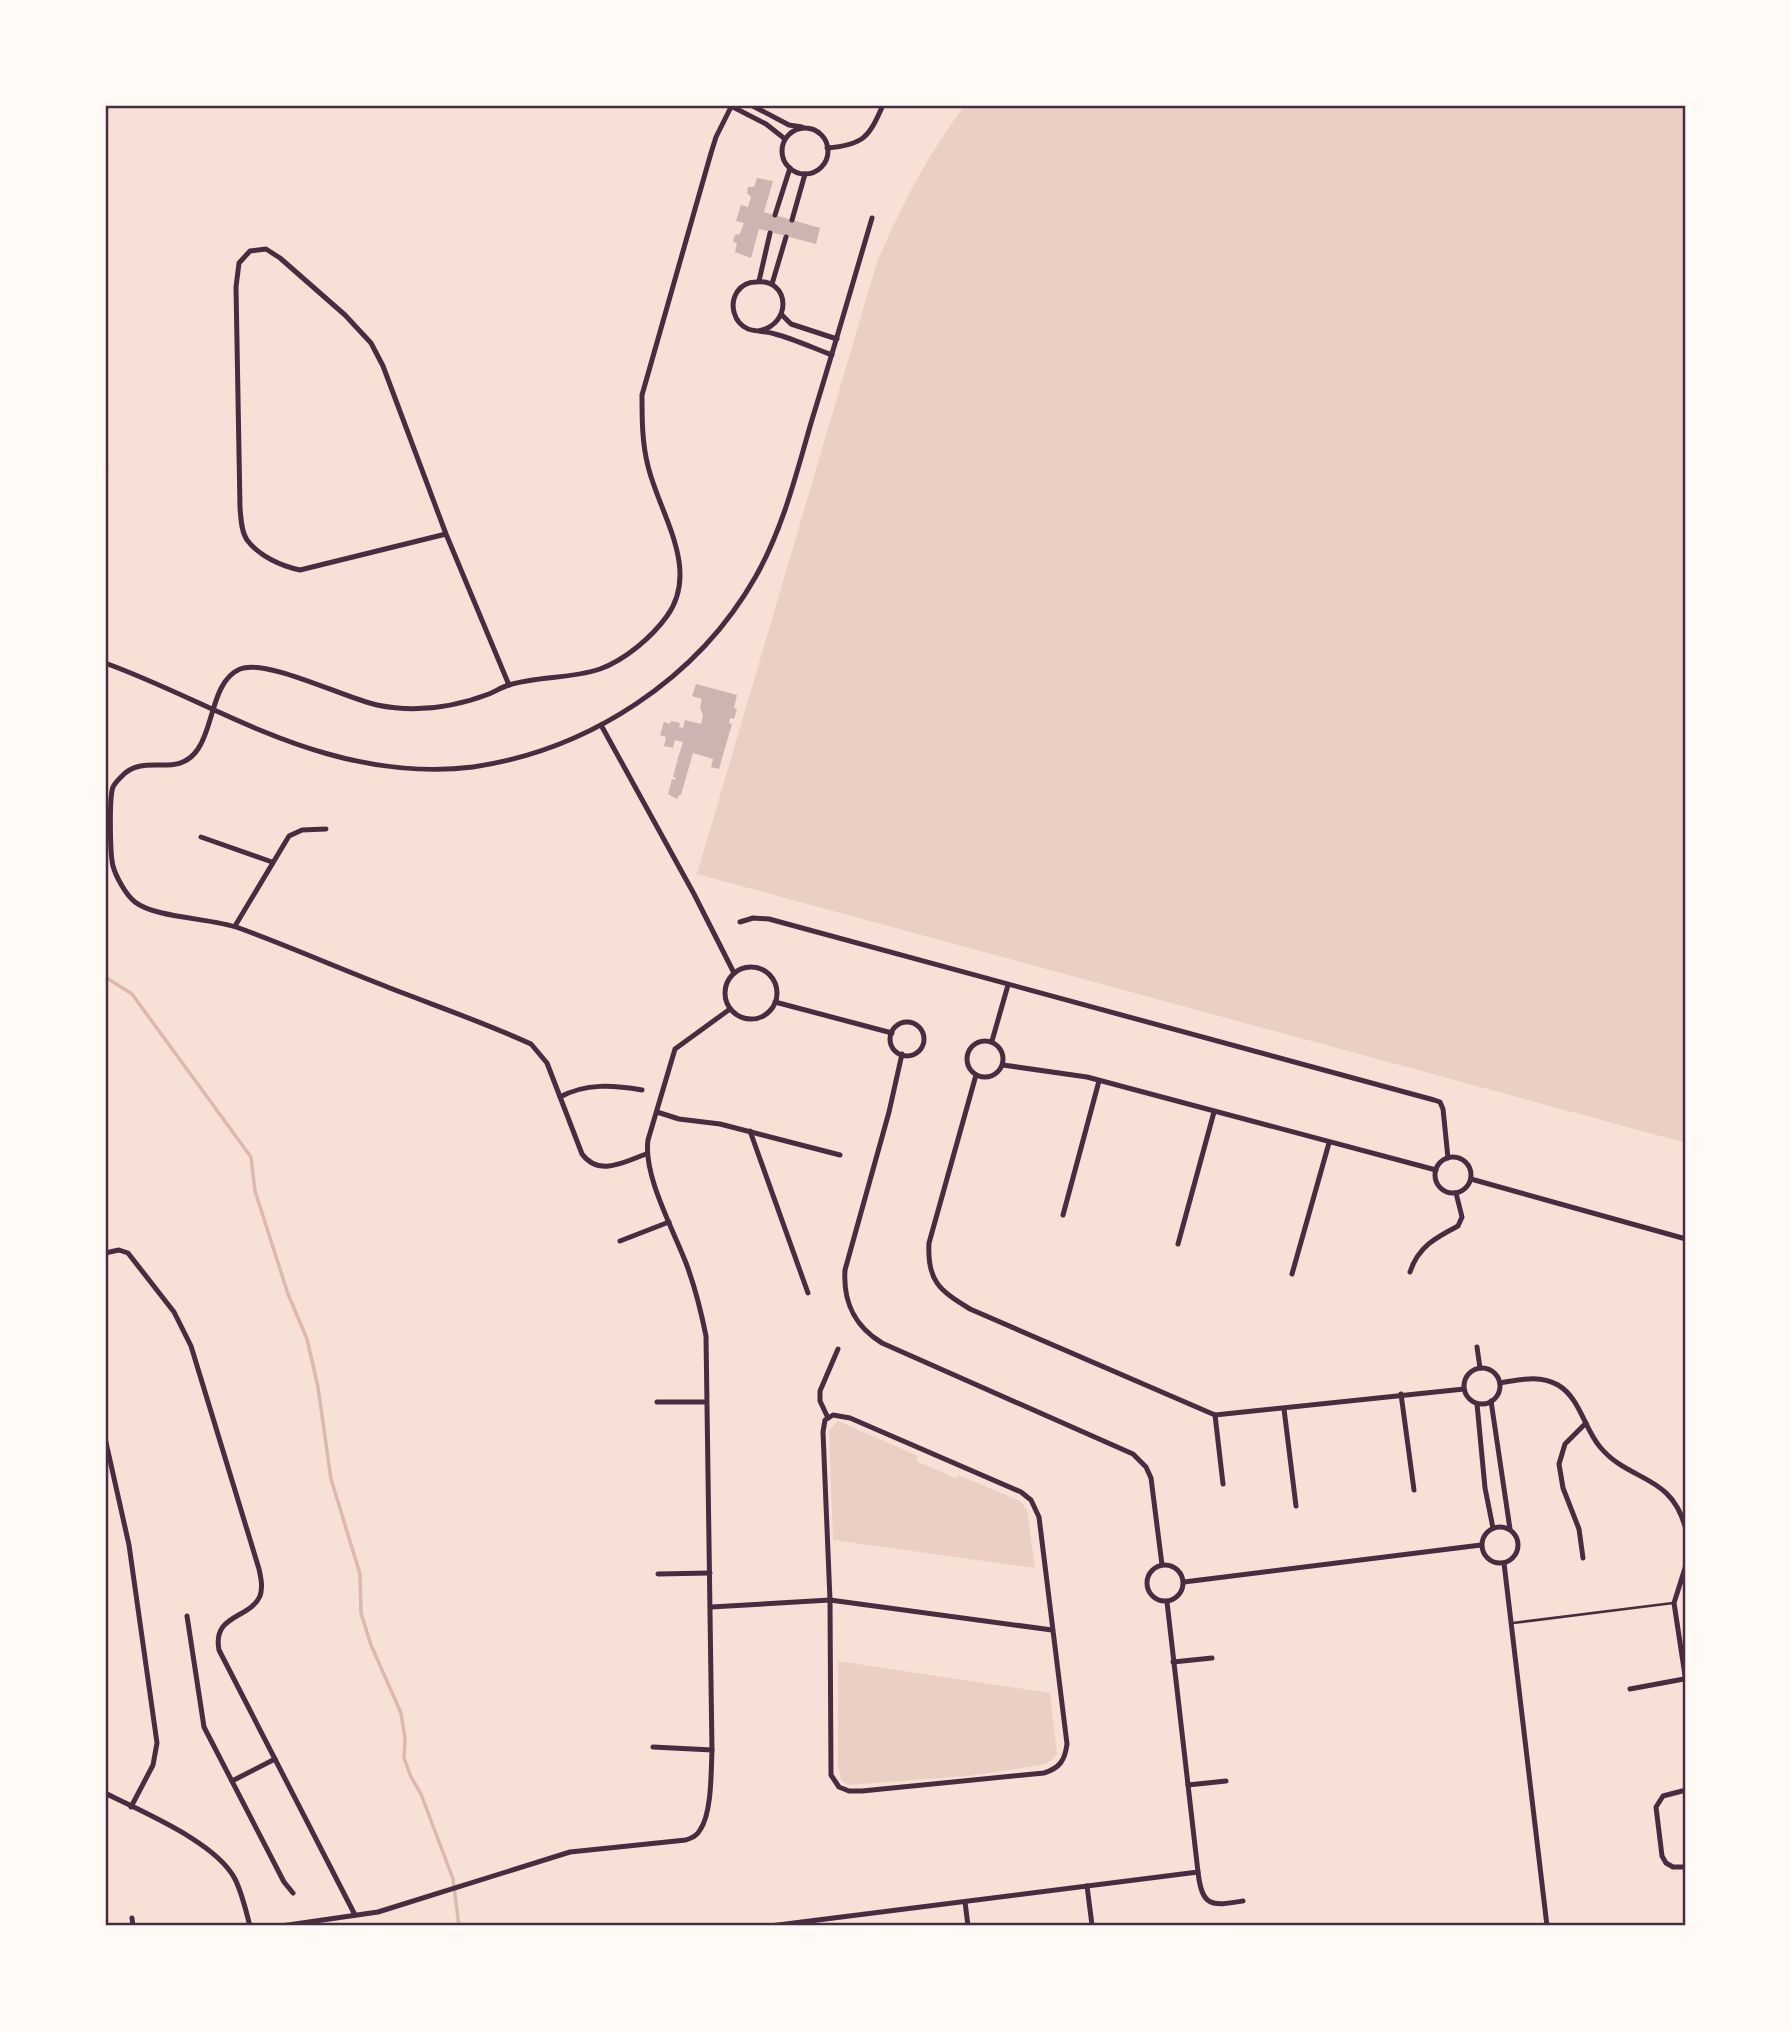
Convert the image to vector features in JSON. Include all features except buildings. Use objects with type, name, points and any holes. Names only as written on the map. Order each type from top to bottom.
[{"type":"street","points":[[751,105],[789,125],[805,128],[820,133],[825,139],[828,155],[820,168],[806,174],[790,168],[782,155],[785,139],[797,129],[805,128]]},
{"type":"street","points":[[828,148],[853,145],[862,140],[883,105]]},
{"type":"street","points":[[646,1154],[605,1167],[597,1167],[587,1161],[547,1063],[531,1044],[235,926],[141,906],[133,901],[113,867],[111,801],[113,788],[123,774],[138,765],[175,766],[187,761],[197,751],[208,730],[219,693],[226,681],[239,669],[247,667],[276,671],[373,705],[409,711],[443,708],[509,685],[601,669],[628,653],[649,635],[674,604],[679,581],[676,543],[648,467],[642,428],[642,395],[711,152],[731,106],[766,124],[785,139]]},
{"type":"street","points":[[775,215],[790,168]]},
{"type":"street","points":[[792,220],[806,174]]},
{"type":"street","points":[[782,194],[798,199]]},
{"type":"street","points":[[105,663],[286,740],[328,754],[382,765],[426,769],[470,767],[507,761],[542,752],[601,725],[657,689],[689,662],[720,627],[751,584],[780,525],[872,218]]},
{"type":"street","points":[[759,281],[770,233]]},
{"type":"street","points":[[772,284],[786,237]]},
{"type":"street","points":[[446,534],[300,570],[285,567],[260,552],[247,540],[242,528],[240,508],[236,287],[239,263],[250,251],[266,249],[280,258],[345,315],[371,343],[383,366],[446,534],[509,685]]},
{"type":"street","points":[[764,250],[780,254]]},
{"type":"street","points":[[758,331],[774,325],[782,315],[784,306],[772,284],[759,281],[748,283],[739,289],[734,299],[733,311],[738,321],[747,328],[758,331],[775,334],[832,355]]},
{"type":"street","points":[[782,315],[791,324],[836,339]]},
{"type":"street","points":[[601,725],[734,973]]},
{"type":"street","points":[[235,926],[289,836],[302,830],[326,829]]},
{"type":"street","points":[[201,837],[272,862]]},
{"type":"street","points":[[105,870],[113,867]]},
{"type":"street","points":[[740,922],[753,918],[769,919],[1434,1100],[1440,1102],[1443,1109],[1448,1158]]},
{"type":"street","points":[[750,967],[765,972],[775,985],[775,1002],[765,1014],[751,1019],[730,1009],[726,1002],[726,986],[734,973],[750,967]]},
{"type":"street","points":[[992,1041],[1008,985]]},
{"type":"street","points":[[775,1002],[892,1033]]},
{"type":"street","points":[[281,1926],[378,1912],[570,1852],[686,1840],[701,1830],[705,1818],[712,1750],[706,1336],[701,1308],[668,1222],[646,1154],[675,1049],[730,1009]]},
{"type":"street","points":[[909,1022],[922,1031],[923,1042],[918,1052],[902,1054],[891,1043],[892,1033],[898,1024],[909,1022]]},
{"type":"street","points":[[992,1041],[1002,1051],[1003,1065],[995,1074],[983,1077],[976,1075],[970,1070],[967,1055],[976,1042],[992,1041]]},
{"type":"street","points":[[902,1054],[889,1112],[845,1270],[844,1287],[848,1304],[862,1327],[881,1343],[1133,1454],[1142,1461],[1151,1478],[1162,1565]]},
{"type":"street","points":[[1003,1065],[1099,1081],[1436,1170]]},
{"type":"street","points":[[976,1075],[929,1243],[932,1277],[940,1289],[970,1309],[1215,1415],[1464,1389]]},
{"type":"street","points":[[1063,1214],[1099,1081]]},
{"type":"street","points":[[561,1097],[580,1088],[593,1086],[642,1090]]},
{"type":"street","points":[[657,1112],[679,1119],[750,1131],[840,1155]]},
{"type":"street","points":[[1178,1244],[1214,1112]]},
{"type":"street","points":[[750,1131],[808,1293]]},
{"type":"street","points":[[1292,1273],[1329,1143]]},
{"type":"street","points":[[1448,1158],[1464,1161],[1470,1169],[1471,1180],[1466,1188],[1456,1193],[1445,1191],[1437,1182],[1436,1170],[1448,1158]]},
{"type":"street","points":[[1471,1180],[1686,1238]]},
{"type":"street","points":[[1410,1272],[1413,1262],[1429,1242],[1458,1226],[1462,1217],[1456,1193]]},
{"type":"street","points":[[620,1241],[668,1222]]},
{"type":"street","points":[[105,1253],[119,1250],[128,1253],[174,1312],[191,1346],[262,1584],[260,1595],[253,1605],[222,1628],[219,1650],[355,1915]]},
{"type":"street","points":[[1477,1348],[1480,1368]]},
{"type":"street","points":[[828,1418],[838,1415],[850,1418],[1021,1492],[1031,1500],[1039,1517],[1067,1744],[1066,1756],[1054,1770],[849,1791],[839,1787],[831,1775],[830,1600],[823,1432],[828,1418],[820,1401],[820,1391],[838,1349]]},
{"type":"street","points":[[1480,1368],[1494,1373],[1500,1383],[1497,1395],[1492,1401],[1477,1404],[1469,1399],[1464,1389],[1468,1375],[1480,1368]]},
{"type":"street","points":[[1500,1383],[1534,1378],[1558,1385],[1570,1394],[1597,1444],[1607,1455],[1661,1487],[1677,1508],[1686,1530]]},
{"type":"street","points":[[1401,1394],[1413,1490]]},
{"type":"street","points":[[1492,1401],[1510,1529]]},
{"type":"street","points":[[657,1402],[706,1402]]},
{"type":"street","points":[[1477,1404],[1485,1489],[1493,1528]]},
{"type":"street","points":[[1284,1409],[1296,1506]]},
{"type":"street","points":[[1215,1415],[1223,1484]]},
{"type":"street","points":[[1583,1558],[1579,1529],[1563,1488],[1559,1464],[1565,1444],[1586,1423]]},
{"type":"street","points":[[105,1438],[129,1545],[157,1744],[153,1765],[131,1807]]},
{"type":"street","points":[[1502,1526],[1516,1535],[1518,1553],[1512,1560],[1497,1564],[1486,1557],[1481,1545],[1485,1535],[1493,1528],[1502,1526]]},
{"type":"street","points":[[1184,1582],[1481,1545]]},
{"type":"street","points":[[1504,1563],[1547,1926]]},
{"type":"street","points":[[1162,1565],[1178,1570],[1184,1582],[1179,1596],[1167,1602],[1153,1597],[1148,1587],[1149,1574],[1162,1565]]},
{"type":"street","points":[[1630,1689],[1685,1680],[1674,1603],[1686,1565]]},
{"type":"street","points":[[658,1574],[710,1573]]},
{"type":"street","points":[[711,1607],[830,1600],[1052,1630]]},
{"type":"street","points":[[1167,1602],[1200,1889],[1206,1901],[1216,1905],[1243,1901]]},
{"type":"street","points":[[187,1616],[204,1727],[284,1882],[293,1892]]},
{"type":"street","points":[[1173,1662],[1212,1658]]},
{"type":"street","points":[[653,1747],[712,1750]]},
{"type":"street","points":[[232,1781],[275,1759]]},
{"type":"street","points":[[1188,1785],[1226,1781]]},
{"type":"street","points":[[1686,1790],[1663,1796],[1656,1807],[1662,1856],[1666,1863],[1673,1867],[1686,1867]]},
{"type":"street","points":[[105,1793],[202,1844],[222,1861],[235,1879],[250,1926]]},
{"type":"street","points":[[770,1926],[1198,1872]]},
{"type":"street","points":[[1087,1886],[1093,1925]]},
{"type":"street","points":[[964,1902],[968,1926]]},
{"type":"street","points":[[841,1917],[842,1926]]},
{"type":"street","points":[[132,1918],[133,1926]]},
{"type":"lane","points":[[1510,1623],[1674,1603]]},
{"type":"shaded area","points":[[965,105],[1686,105],[1686,1143],[697,874],[877,262],[916,181]]},
{"type":"shaded area","points":[[838,1421],[918,1456],[916,1461],[1020,1501],[1027,1510],[1035,1568],[833,1540],[829,1431]]},
{"type":"shaded area","points":[[838,1661],[1050,1693],[1057,1754],[1051,1761],[1041,1765],[968,1776],[848,1785],[841,1780],[838,1767]]},
{"type":"waterway","points":[[105,464],[105,472]]},
{"type":"waterway","points":[[105,977],[132,994],[251,1157],[255,1191],[288,1294],[307,1339],[318,1387],[331,1479],[360,1574],[361,1613],[371,1645],[401,1713],[405,1739],[404,1758],[421,1794],[453,1879],[459,1926]]}]
